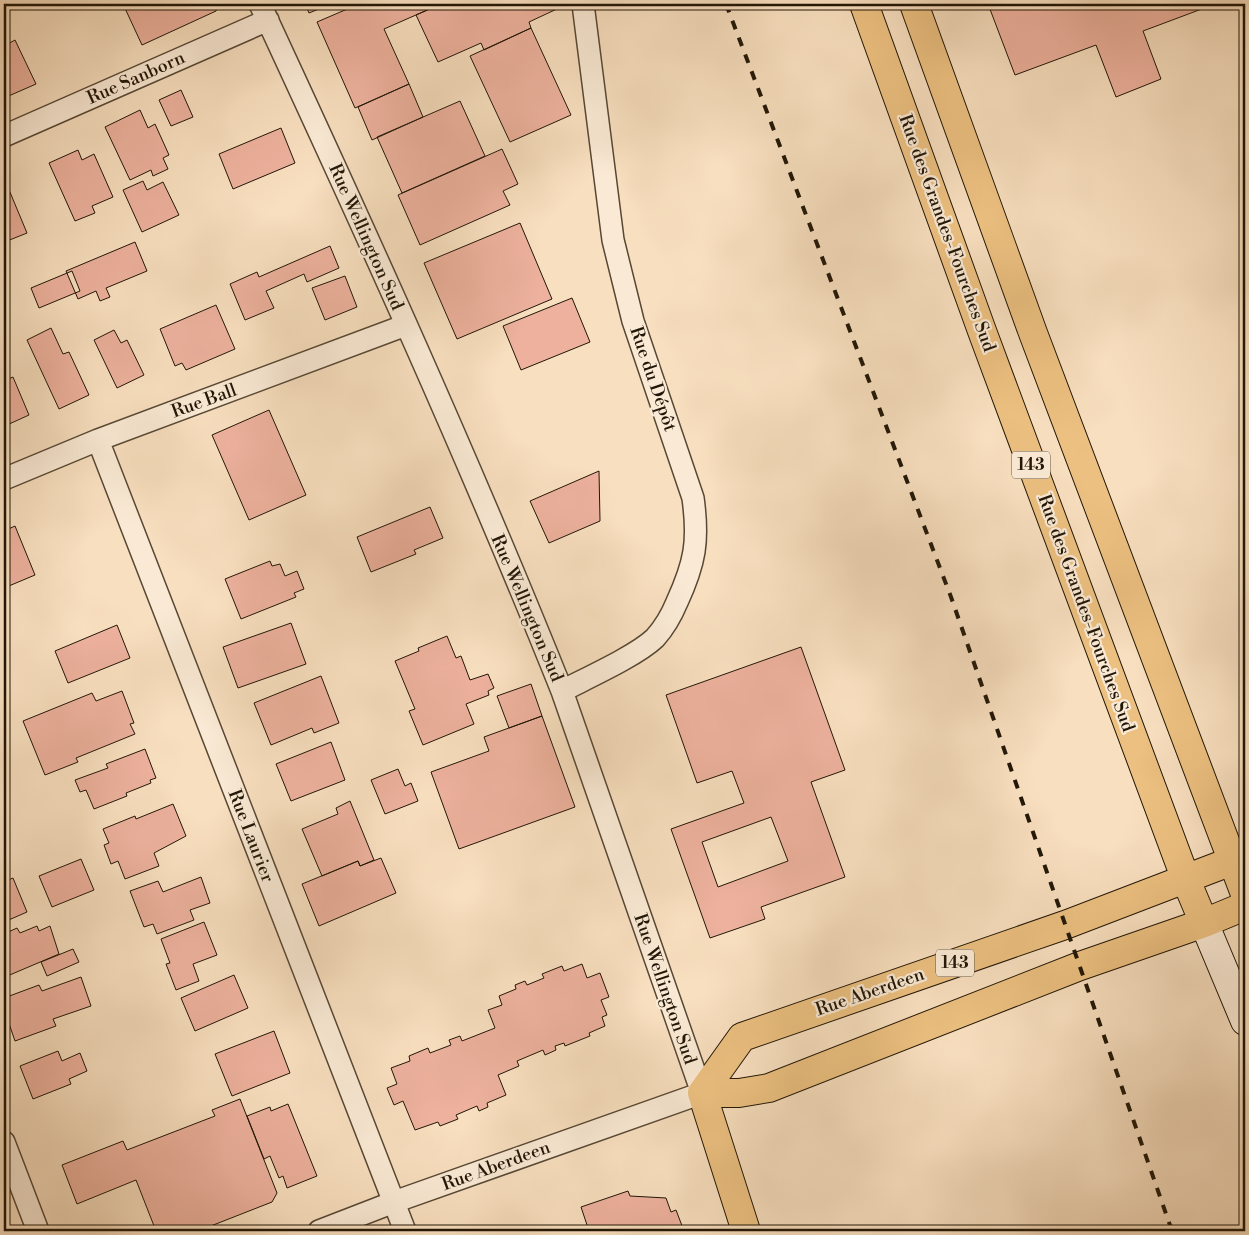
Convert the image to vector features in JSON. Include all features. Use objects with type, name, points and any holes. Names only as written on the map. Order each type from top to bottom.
[{"type":"main road","name":"Rue des Grandes-Fourches Sud","points":[[864,4],[982,332],[1186,880],[1245,1021]]},
{"type":"main road","points":[[914,4],[1033,333],[1245,894]]},
{"type":"main road","name":"Rue Aberdeen","points":[[702,1093],[742,1037],[1186,880],[1232,861]]},
{"type":"main road","name":"Rue Aberdeen","points":[[702,1093],[739,1093],[769,1088],[1080,966],[1204,923],[1245,906]]},
{"type":"main road","name":"Rue Wellington Sud","points":[[702,1093],[746,1231]]},
{"type":"street","name":"Rue du Dépôt","points":[[562,691],[621,660],[655,638],[671,614],[692,568],[696,523],[693,498],[633,321],[613,240],[583,4]]},
{"type":"street","name":"Rue Wellington Sud","points":[[264,12],[406,325],[562,691],[702,1093]]},
{"type":"street","name":"Rue Sanborn","points":[[4,136],[264,12]]},
{"type":"street","name":"Rue Ball","points":[[4,479],[98,440],[406,325]]},
{"type":"street","name":"Rue Laurier","points":[[98,440],[405,1231]]},
{"type":"street","name":"Rue Aberdeen","points":[[319,1231],[394,1202],[702,1093]]},
{"type":"street","points":[[4,1142],[38,1231]]},
{"type":"building","points":[[123,4],[219,4],[216,11],[142,45]]},
{"type":"building","points":[[305,4],[331,4],[309,13]]},
{"type":"building","points":[[359,4],[441,4],[384,29],[409,84],[355,108],[317,22]]},
{"type":"building","points":[[441,4],[559,4],[559,8],[529,22],[531,28],[484,50],[481,43],[438,62],[416,15]]},
{"type":"building","points":[[988,4],[1215,4],[1143,31],[1161,79],[1116,97],[1096,45],[1015,75]]},
{"type":"building","points":[[531,28],[571,115],[510,142],[470,56]]},
{"type":"building","points":[[15,40],[36,84],[4,98],[4,46]]},
{"type":"building","points":[[409,84],[423,117],[372,140],[358,107]]},
{"type":"building","points":[[181,90],[193,117],[171,126],[159,100]]},
{"type":"building","points":[[460,101],[485,156],[402,193],[377,137]]},
{"type":"building","points":[[140,110],[148,128],[155,124],[169,155],[163,158],[168,169],[153,176],[151,170],[130,180],[105,127]]},
{"type":"building","points":[[281,128],[295,163],[233,189],[219,154]]},
{"type":"building","points":[[502,149],[518,184],[503,191],[510,205],[420,245],[398,195]]},
{"type":"building","points":[[78,150],[82,160],[94,154],[113,197],[92,206],[95,213],[75,221],[49,163]]},
{"type":"building","points":[[143,181],[147,190],[163,182],[179,215],[142,232],[123,190]]},
{"type":"building","points":[[7,185],[27,233],[7,241],[4,232],[4,186]]},
{"type":"building","points":[[520,223],[552,299],[457,339],[424,263]]},
{"type":"building","points":[[135,242],[147,271],[106,288],[110,297],[100,301],[96,291],[78,299],[66,271]]},
{"type":"building","points":[[330,246],[339,268],[307,282],[304,274],[266,291],[274,308],[245,320],[230,284],[257,272],[259,277]]},
{"type":"building","points":[[72,271],[80,291],[39,308],[31,288]]},
{"type":"building","points":[[345,276],[357,307],[325,320],[312,288]]},
{"type":"building","points":[[572,298],[590,342],[521,370],[503,326]]},
{"type":"building","points":[[216,305],[235,349],[186,370],[182,363],[175,366],[160,329]]},
{"type":"building","points":[[51,328],[63,354],[69,352],[89,395],[59,409],[27,340]]},
{"type":"building","points":[[114,330],[121,343],[127,340],[144,375],[117,388],[94,340]]},
{"type":"building","points":[[4,376],[6,380],[13,377],[29,415],[7,425],[8,429],[4,430]]},
{"type":"building","points":[[269,410],[306,495],[249,520],[212,435]]},
{"type":"building","points":[[599,471],[600,521],[549,543],[530,501]]},
{"type":"building","points":[[430,507],[443,538],[414,550],[416,554],[371,572],[357,537]]},
{"type":"building","points":[[15,526],[35,575],[4,588],[4,531]]},
{"type":"building","points":[[270,561],[272,566],[280,564],[285,576],[297,571],[304,589],[294,593],[296,597],[241,619],[225,579]]},
{"type":"building","points":[[291,623],[306,664],[238,688],[223,647]]},
{"type":"building","points":[[117,625],[130,658],[68,683],[55,651]]},
{"type":"building","points":[[447,636],[456,658],[461,656],[470,680],[488,674],[494,688],[488,691],[489,695],[466,704],[474,724],[423,745],[409,711],[415,709],[395,661],[419,651],[418,648]]},
{"type":"building","points":[[801,647],[845,770],[811,782],[845,877],[761,907],[765,919],[710,938],[671,829],[744,803],[732,771],[697,783],[666,695]],"holes":[[[771,817],[788,861],[718,887],[702,842]]]},
{"type":"building","points":[[321,676],[339,723],[314,733],[312,728],[271,745],[254,703]]},
{"type":"building","points":[[531,684],[542,716],[509,728],[497,696]]},
{"type":"building","points":[[122,691],[134,723],[130,724],[135,734],[76,758],[78,762],[45,775],[23,721],[92,693],[96,701]]},
{"type":"building","points":[[542,716],[575,807],[459,849],[431,772],[489,751],[484,737]]},
{"type":"building","points":[[331,742],[345,780],[291,801],[276,764]]},
{"type":"building","points":[[145,749],[156,778],[150,780],[151,783],[126,793],[127,796],[94,809],[86,790],[80,792],[75,780],[108,768],[106,764]]},
{"type":"building","points":[[398,769],[405,786],[411,783],[418,801],[385,814],[371,780]]},
{"type":"building","points":[[350,801],[374,860],[360,866],[358,861],[322,876],[302,829],[338,814],[336,808]]},
{"type":"building","points":[[173,804],[186,836],[154,853],[159,866],[125,879],[118,861],[111,864],[104,845],[109,843],[103,829],[135,816],[136,819]]},
{"type":"building","points":[[381,858],[396,893],[319,926],[302,884],[358,861],[360,866]]},
{"type":"building","points":[[81,859],[94,890],[52,907],[39,876]]},
{"type":"building","points":[[201,877],[210,903],[190,910],[194,920],[157,934],[153,924],[144,927],[130,891],[158,881],[163,892]]},
{"type":"building","points":[[13,878],[27,912],[4,922],[4,882]]},
{"type":"building","points":[[204,922],[217,955],[193,964],[199,981],[176,990],[166,964],[170,963],[161,939]]},
{"type":"building","points":[[37,926],[39,931],[50,926],[59,954],[5,977],[4,934],[17,928],[20,933]]},
{"type":"building","points":[[73,949],[79,962],[47,976],[41,962]]},
{"type":"building","points":[[582,964],[587,978],[600,973],[609,997],[601,1000],[607,1015],[602,1017],[605,1026],[589,1033],[590,1036],[565,1046],[564,1043],[555,1046],[556,1050],[545,1055],[543,1050],[517,1061],[519,1066],[498,1075],[506,1095],[487,1103],[488,1107],[479,1111],[477,1106],[456,1115],[458,1119],[440,1126],[438,1122],[415,1130],[403,1101],[394,1105],[387,1088],[397,1084],[391,1068],[410,1061],[409,1056],[428,1048],[430,1053],[451,1045],[449,1040],[460,1036],[462,1041],[495,1028],[488,1010],[502,1005],[499,996],[516,989],[515,985],[525,981],[527,985],[544,978],[542,974],[562,966],[564,971]]},
{"type":"building","points":[[234,975],[248,1008],[195,1031],[181,998]]},
{"type":"building","points":[[81,977],[91,1006],[53,1019],[56,1026],[15,1041],[4,1009],[4,998],[39,985],[42,991]]},
{"type":"building","points":[[274,1031],[290,1073],[232,1096],[215,1054]]},
{"type":"building","points":[[58,1051],[62,1061],[80,1053],[87,1071],[69,1079],[71,1084],[33,1099],[20,1066]]},
{"type":"building","points":[[240,1099],[277,1193],[272,1202],[198,1231],[156,1231],[136,1180],[77,1204],[62,1165],[123,1141],[127,1150],[215,1116],[212,1110]]},
{"type":"building","points":[[288,1104],[317,1176],[287,1188],[283,1176],[279,1178],[270,1156],[264,1159],[247,1116],[270,1107],[271,1111]]},
{"type":"building","points":[[628,1191],[630,1196],[666,1198],[671,1212],[676,1210],[684,1231],[589,1231],[581,1207]]},
{"type":"railway","points":[[726,4],[951,597],[1172,1231]]}]
